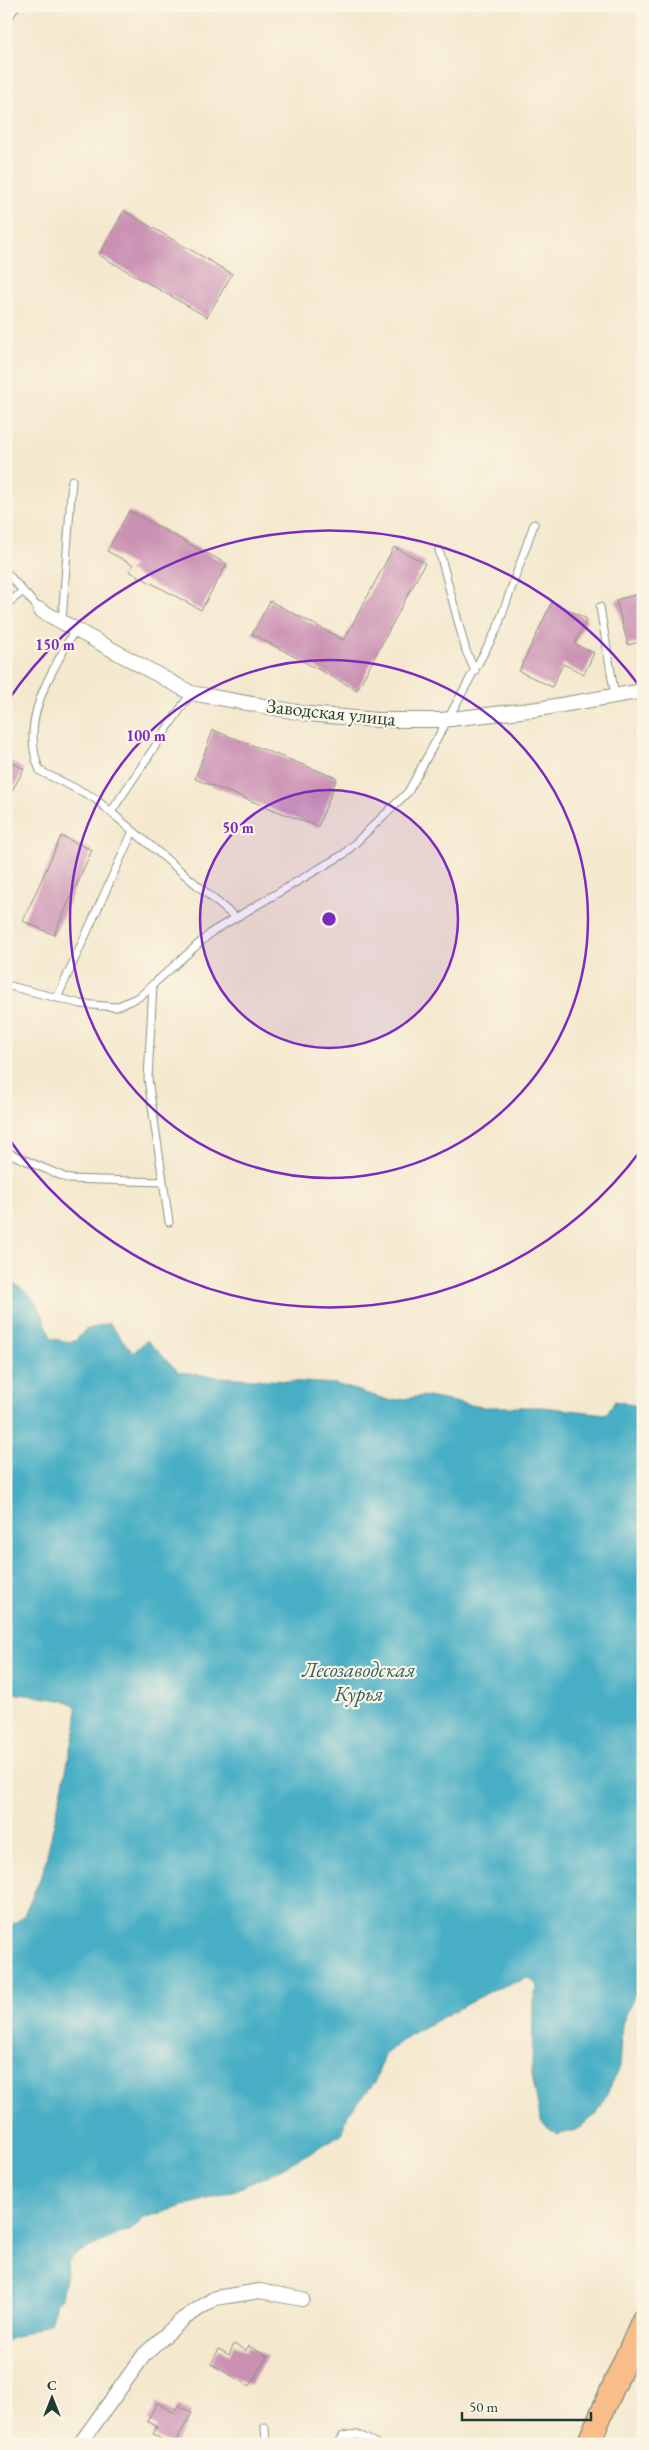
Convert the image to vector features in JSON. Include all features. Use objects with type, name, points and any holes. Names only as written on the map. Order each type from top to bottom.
[{"type":"main road","points":[[588,2444],[643,2320]]},
{"type":"street","name":"Заводская улица","points":[[40,610],[191,693],[308,714],[377,720],[448,719],[538,709],[643,691]]},
{"type":"street","points":[[80,2444],[144,2356],[183,2319],[215,2298],[260,2291],[302,2299]]},
{"type":"lane","points":[[6,21],[16,6]]},
{"type":"lane","points":[[62,622],[72,480]]},
{"type":"lane","points":[[6,985],[81,1004],[116,1007],[138,998],[213,931],[344,854],[408,792],[497,629],[534,524]]},
{"type":"lane","points":[[439,550],[466,651],[475,671]]},
{"type":"lane","points":[[6,572],[40,610]]},
{"type":"lane","points":[[6,605],[23,591]]},
{"type":"lane","points":[[600,608],[615,696]]},
{"type":"lane","points":[[75,629],[35,707],[32,738],[35,759],[40,771],[93,797],[236,918]]},
{"type":"lane","points":[[111,812],[191,693]]},
{"type":"lane","points":[[58,998],[133,831]]},
{"type":"lane","points":[[153,984],[148,1079],[169,1222]]},
{"type":"lane","points":[[6,1152],[69,1180],[162,1182]]},
{"type":"lane","points":[[265,2427],[266,2444]]},
{"type":"lane","points":[[338,2444],[343,2436],[357,2434],[377,2444]]},
{"type":"water","name":"Лесозаводская Курья","points":[[6,1280],[24,1291],[36,1303],[51,1337],[64,1342],[75,1341],[85,1330],[109,1323],[133,1353],[147,1340],[179,1372],[220,1377],[336,1384],[391,1401],[422,1396],[482,1407],[542,1407],[606,1414],[615,1401],[643,1407],[643,1975],[622,2024],[619,2069],[597,2114],[576,2130],[557,2135],[541,2122],[532,2075],[533,2001],[538,1985],[528,1978],[495,1989],[411,2034],[384,2055],[375,2082],[348,2114],[341,2134],[269,2175],[230,2192],[144,2218],[130,2231],[123,2232],[78,2253],[68,2263],[61,2298],[56,2302],[50,2323],[6,2341],[6,1929],[23,1917],[43,1872],[77,1722],[76,1706],[67,1701],[6,1692]]},
{"type":"building","points":[[124,211],[232,274],[207,317],[99,255]]},
{"type":"building","points":[[129,511],[227,564],[201,610],[129,571],[133,565],[107,551]]},
{"type":"building","points":[[394,547],[425,563],[357,690],[252,634],[270,601],[344,640]]},
{"type":"building","points":[[643,593],[643,641],[628,645],[616,600]]},
{"type":"building","points":[[552,602],[587,619],[575,644],[594,653],[584,674],[563,664],[552,687],[519,671]]},
{"type":"building","points":[[213,730],[337,778],[318,827],[195,779]]},
{"type":"building","points":[[6,759],[24,769],[6,802]]},
{"type":"building","points":[[61,836],[92,850],[54,935],[23,921]]},
{"type":"building","points":[[234,2344],[246,2351],[248,2346],[267,2356],[250,2386],[211,2364],[219,2349],[229,2355]]},
{"type":"building","points":[[157,2403],[174,2413],[178,2405],[192,2413],[174,2444],[169,2444],[153,2434],[157,2427],[147,2421]]}]
